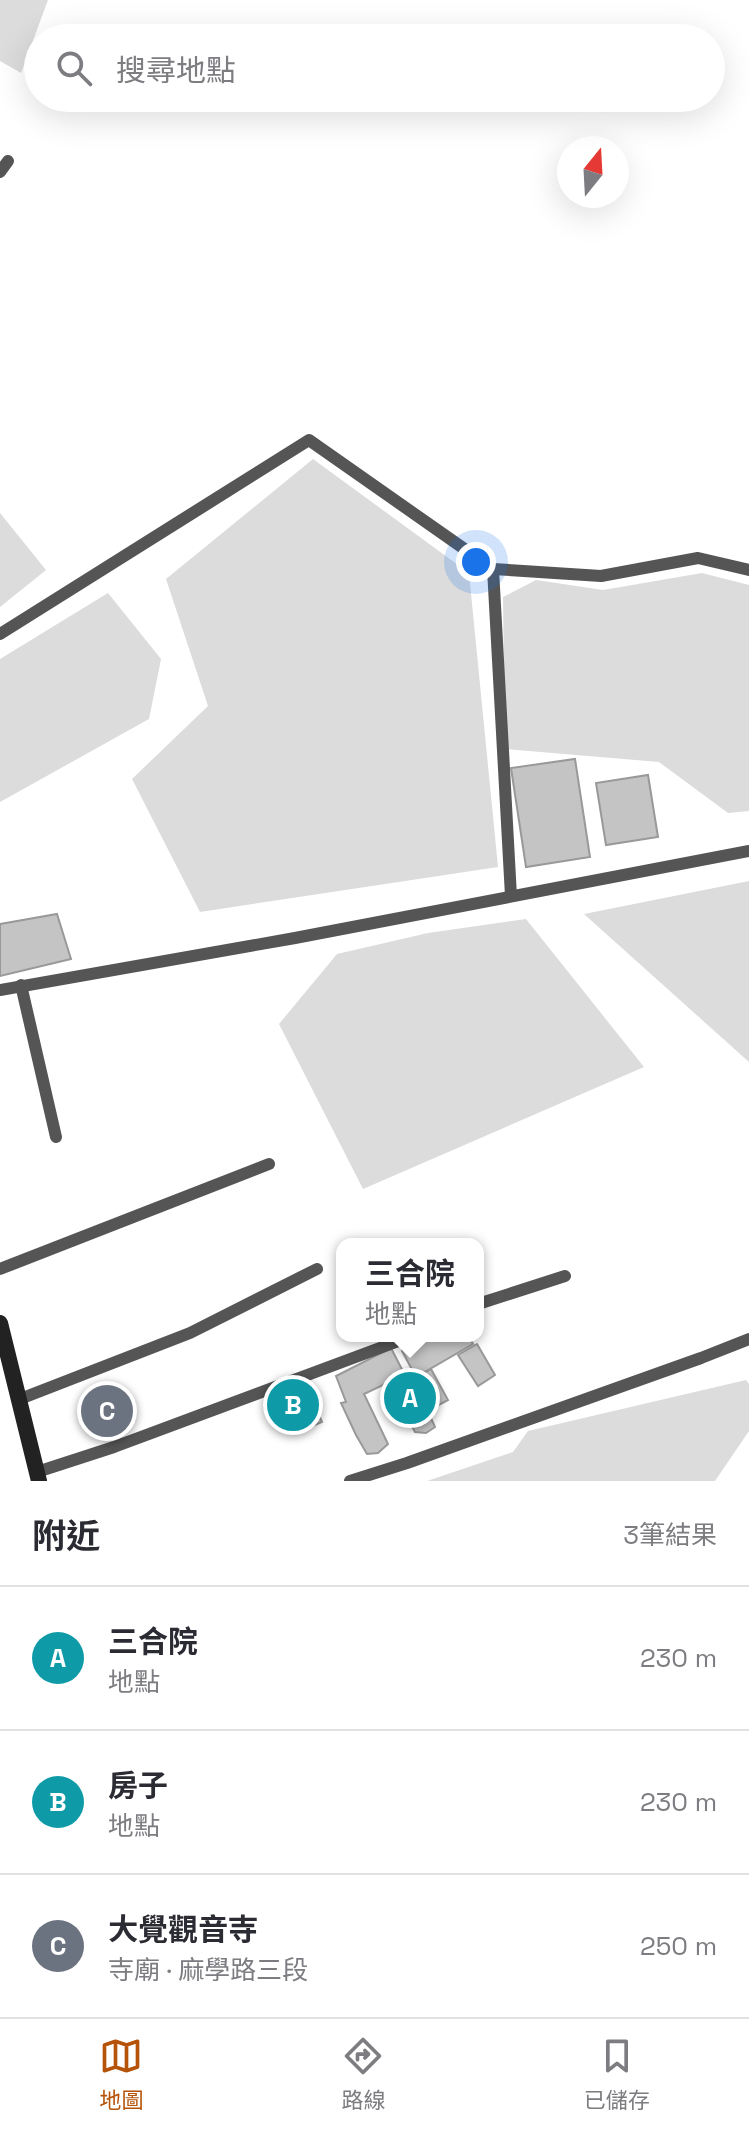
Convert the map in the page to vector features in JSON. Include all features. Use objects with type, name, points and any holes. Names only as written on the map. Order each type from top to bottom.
[{"type":"main road","points":[[0,1323],[38,1477]]},
{"type":"lane","points":[[0,634],[309,440],[493,569],[601,576],[698,558],[749,570]]},
{"type":"lane","points":[[493,569],[511,896]]},
{"type":"lane","points":[[0,990],[295,938],[749,851]]},
{"type":"lane","points":[[21,985],[56,1137]]},
{"type":"lane","points":[[0,1269],[269,1164]]},
{"type":"lane","points":[[20,1399],[190,1333],[317,1269]]},
{"type":"lane","points":[[484,1302],[565,1276]]},
{"type":"lane","points":[[350,1481],[749,1339]]},
{"type":"lane","points":[[38,1477],[396,1342]]},
{"type":"shaded area","points":[[0,0],[48,0],[39,24],[24,24],[24,65],[21,73],[0,61]]},
{"type":"shaded area","points":[[313,459],[469,573],[498,867],[200,912],[132,779],[208,706],[166,579]]},
{"type":"shaded area","points":[[0,513],[46,570],[0,607]]},
{"type":"shaded area","points":[[702,573],[749,585],[749,811],[728,813],[659,762],[505,749],[503,597],[536,580],[603,590]]},
{"type":"shaded area","points":[[108,593],[161,659],[149,719],[0,802],[0,659]]},
{"type":"shaded area","points":[[749,881],[749,1062],[584,914]]},
{"type":"shaded area","points":[[526,919],[644,1067],[363,1189],[279,1024],[337,954],[428,933]]},
{"type":"shaded area","points":[[746,1380],[749,1384],[749,1431],[715,1481],[427,1481],[513,1452],[528,1431]]},
{"type":"building","points":[[575,759],[590,857],[526,867],[511,768]]},
{"type":"building","points":[[648,775],[658,837],[606,845],[596,783]]},
{"type":"building","points":[[57,914],[71,959],[0,976],[0,924]]},
{"type":"building","points":[[419,1342],[473,1344],[416,1377],[402,1351]]},
{"type":"building","points":[[477,1344],[495,1375],[478,1386],[458,1355]]},
{"type":"building","points":[[391,1348],[409,1383],[414,1381],[435,1427],[426,1433],[415,1432],[389,1382],[364,1394],[388,1444],[378,1453],[367,1454],[341,1403],[346,1402],[336,1376]]},
{"type":"building","points":[[431,1369],[448,1400],[431,1409],[416,1377]]},
{"type":"building","points":[[304,1381],[322,1422],[310,1427],[305,1414],[279,1425],[267,1397]]},
{"type":"place","name":"三合院","points":[[410,1398]]},
{"type":"place","name":"房子","points":[[293,1405]]},
{"type":"place","name":"大覺觀音寺","points":[[107,1411]]}]
